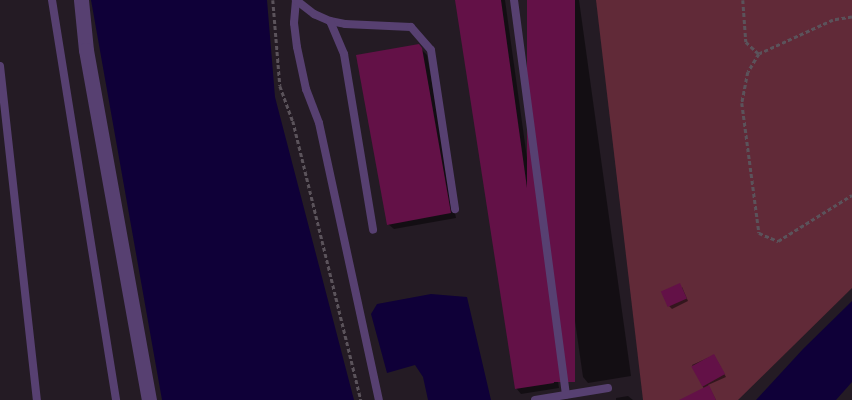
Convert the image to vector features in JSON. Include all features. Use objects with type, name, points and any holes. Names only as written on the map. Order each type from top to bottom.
[{"type":"street","points":[[81,0],[86,50],[149,400]]},
{"type":"lane","points":[[52,0],[116,400]]},
{"type":"lane","points":[[296,0],[314,14],[330,21],[345,24],[412,27],[431,50],[455,209]]},
{"type":"lane","points":[[296,0],[294,23],[297,47],[306,89],[318,123],[379,400]]},
{"type":"lane","points":[[514,0],[566,395]]},
{"type":"lane","points":[[330,21],[344,54],[373,230]]},
{"type":"lane","points":[[0,66],[37,400]]},
{"type":"lane","points":[[534,400],[608,388]]},
{"type":"path","points":[[273,0],[280,86],[294,121],[361,400]]},
{"type":"path","points":[[743,0],[746,42],[759,54]]},
{"type":"path","points":[[852,17],[833,20],[759,54],[748,72],[742,103],[759,233],[778,240],[852,195]]},
{"type":"shaded area","points":[[91,0],[267,0],[275,97],[354,400],[162,400]]},
{"type":"shaded area","points":[[596,0],[852,0],[852,288],[738,400],[643,400]]},
{"type":"shaded area","points":[[431,294],[467,297],[491,400],[428,400],[423,377],[415,365],[387,373],[371,314],[377,304]]},
{"type":"shaded area","points":[[852,301],[852,382],[836,400],[756,400],[803,349]]},
{"type":"building","points":[[455,0],[501,0],[554,383],[515,389]]},
{"type":"building","points":[[527,0],[575,0],[575,382],[527,382]]},
{"type":"building","points":[[419,44],[422,48],[451,213],[387,225],[356,55]]},
{"type":"building","points":[[680,283],[687,299],[668,307],[661,292]]},
{"type":"building","points":[[714,354],[725,374],[702,387],[691,367]]},
{"type":"building","points":[[709,385],[716,400],[679,400]]}]
